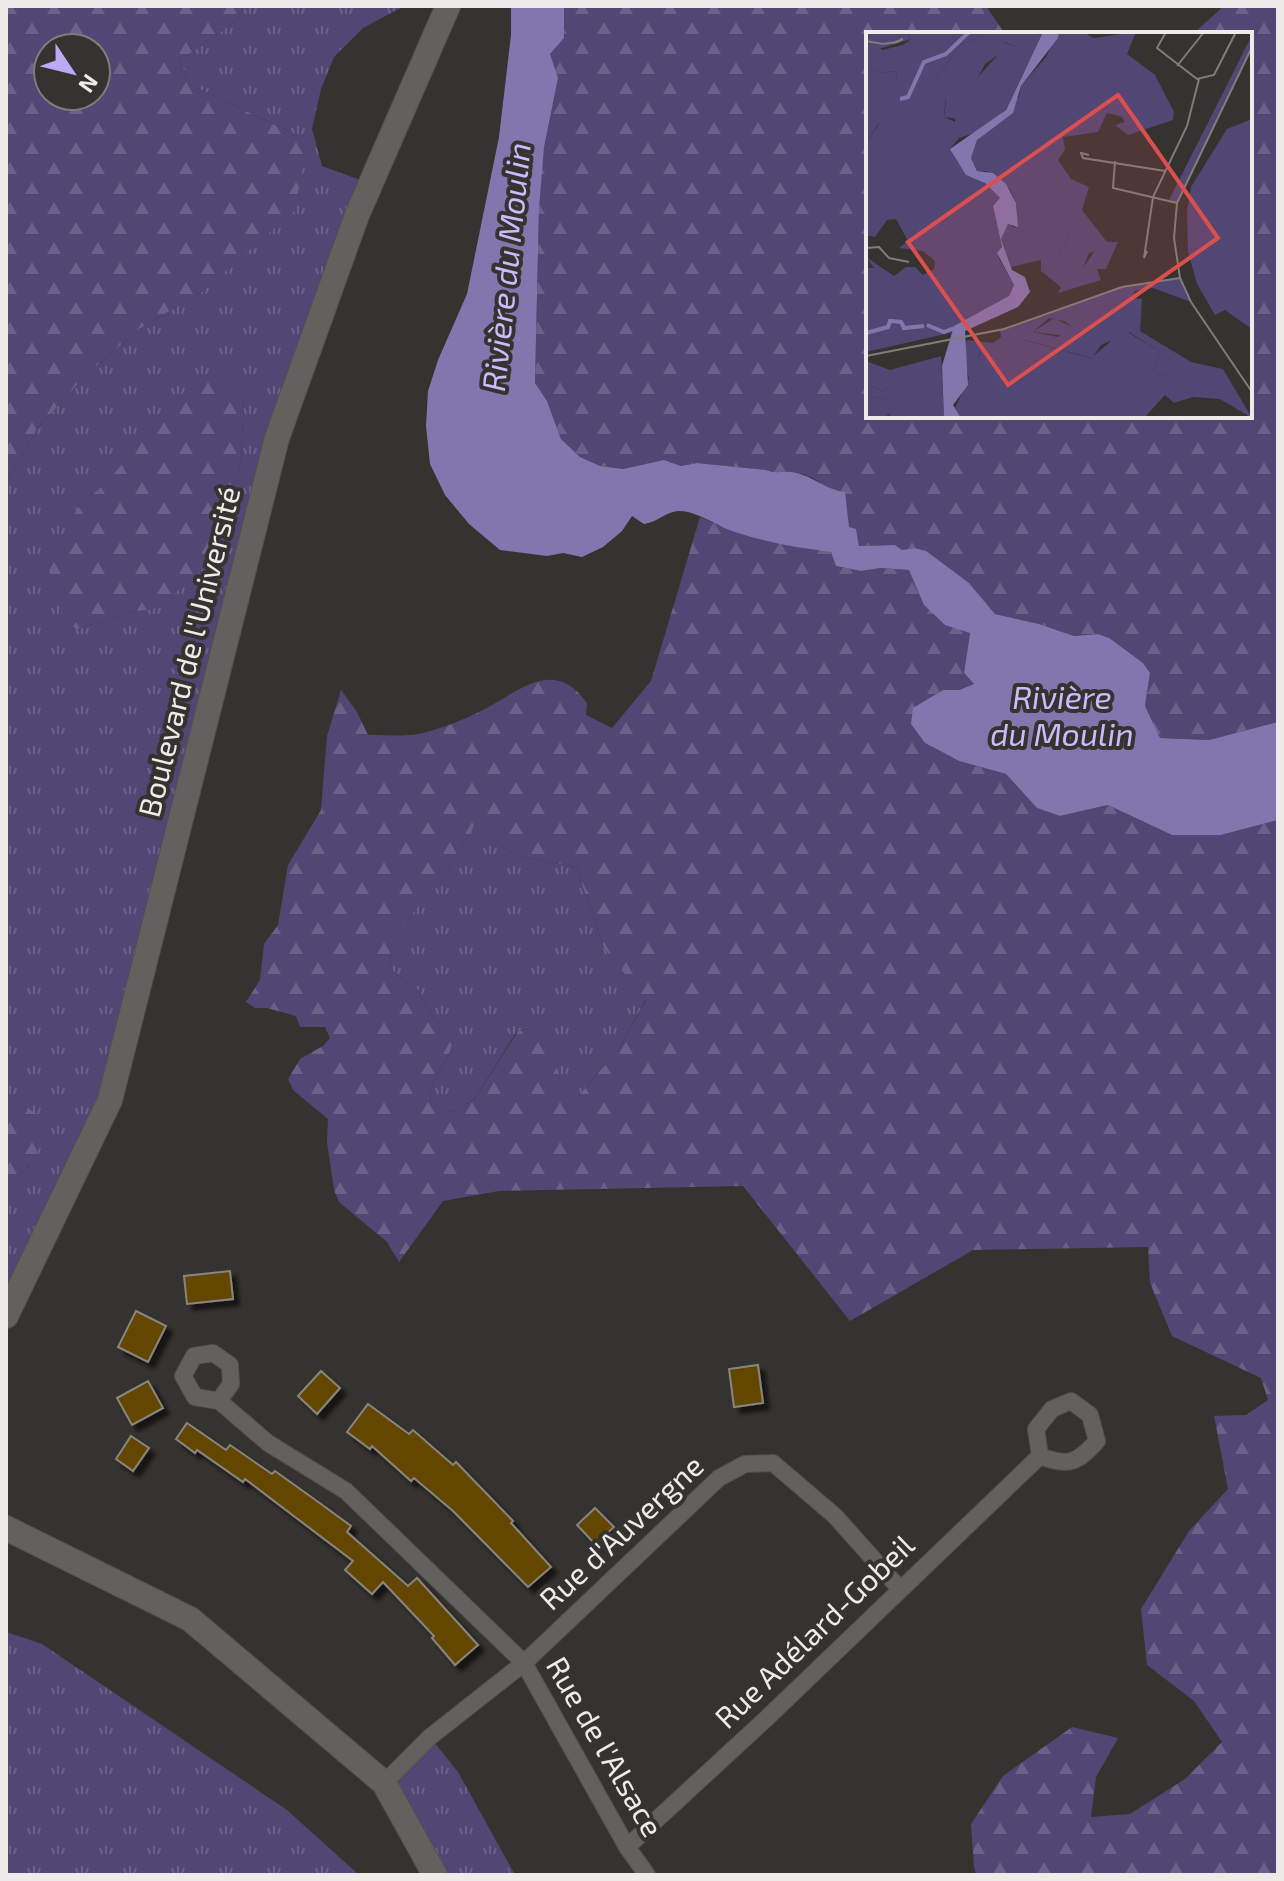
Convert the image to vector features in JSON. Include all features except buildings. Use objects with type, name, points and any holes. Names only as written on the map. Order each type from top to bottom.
[{"type":"main road","name":"Boulevard de l'Université","points":[[6,1316],[110,1100],[277,438],[357,215],[448,6]]},
{"type":"main road","points":[[6,1528],[190,1619],[384,1783],[435,1875]]},
{"type":"street","name":"Rue de l'Alsace","points":[[219,1401],[268,1443],[346,1491],[524,1663],[627,1847],[647,1875]]},
{"type":"street","name":"Rue Adélard-Gobeil","points":[[627,1847],[768,1717],[1040,1456]]},
{"type":"street","name":"Rue d'Auvergne","points":[[384,1783],[430,1737],[524,1663],[719,1478],[745,1464],[773,1463],[835,1516],[900,1589]]},
{"type":"green space","points":[[6,6],[246,6],[234,22],[179,61],[191,85],[295,134],[305,158],[294,211],[202,292],[139,329],[85,376],[37,429],[6,482]]},
{"type":"green space","points":[[246,6],[404,6],[363,28],[334,57],[321,89],[312,129],[322,166],[371,184],[277,438],[110,1100],[6,1316],[6,1189],[29,1165],[15,1111],[6,1115],[6,482],[37,429],[85,376],[139,329],[202,292],[295,134],[191,85],[179,61],[234,22]],"holes":[[[230,379],[244,397],[241,461],[231,502],[230,528],[153,609],[126,613],[78,629],[79,506]]]},
{"type":"green space","points":[[564,6],[986,6],[1004,32],[866,32],[866,418],[1252,418],[1252,32],[1195,32],[1224,6],[1278,6],[1278,722],[1209,740],[1159,738],[1145,706],[1150,673],[1098,634],[1074,636],[995,614],[969,583],[914,548],[902,550],[895,545],[859,546],[856,530],[849,527],[828,490],[813,478],[791,472],[697,463],[681,466],[664,460],[623,469],[600,466],[580,457],[561,439],[547,401],[535,384],[539,209],[550,53],[564,38]]},
{"type":"green space","points":[[217,375],[230,379],[244,396],[241,461],[231,502],[230,528],[211,560],[193,579],[153,609],[126,613],[78,629],[66,624],[52,588],[48,563],[79,506],[105,484],[183,393],[204,379]]},
{"type":"green space","points":[[700,517],[764,540],[831,551],[836,566],[861,571],[881,568],[909,570],[930,610],[945,623],[970,632],[964,673],[974,684],[958,690],[943,690],[914,708],[925,743],[959,761],[1006,774],[1037,808],[1061,816],[1108,805],[1172,835],[1221,835],[1278,820],[1278,1875],[976,1875],[974,1867],[971,1824],[1003,1776],[1072,1727],[1118,1738],[1096,1777],[1091,1817],[1130,1814],[1185,1779],[1222,1742],[1194,1701],[1147,1665],[1141,1609],[1189,1531],[1228,1489],[1214,1416],[1246,1415],[1268,1400],[1261,1378],[1172,1336],[1150,1283],[1148,1247],[973,1250],[850,1321],[743,1186],[499,1191],[443,1201],[399,1262],[387,1242],[339,1202],[334,1190],[327,1142],[328,1119],[293,1090],[288,1079],[300,1059],[323,1046],[330,1038],[325,1027],[300,1027],[296,1016],[255,1008],[246,1002],[260,980],[264,944],[278,925],[288,865],[321,810],[327,736],[341,690],[357,712],[368,735],[403,735],[453,724],[522,688],[549,680],[574,689],[587,703],[586,715],[612,728],[651,681]],"holes":[[[474,826],[516,856],[576,867],[604,948],[646,1000],[619,1049],[574,1101],[544,1046],[529,1029],[518,1031],[474,1100],[453,1112],[432,1106],[431,1088],[453,1040],[431,1014],[418,990],[390,969],[391,946],[413,912],[448,875],[450,864]]]},
{"type":"green space","points":[[474,826],[516,856],[576,867],[604,948],[646,999],[619,1049],[573,1102],[544,1047],[529,1029],[517,1031],[474,1100],[453,1112],[432,1106],[431,1088],[453,1040],[431,1014],[418,990],[390,969],[391,946],[413,912],[448,875],[450,864]]},
{"type":"green space","points":[[30,1110],[42,1116],[43,1138],[34,1157],[6,1189],[6,1115]]},
{"type":"green space","points":[[6,1632],[42,1644],[287,1810],[359,1875],[6,1875]]},
{"type":"green space","points":[[430,1737],[458,1772],[515,1875],[435,1875],[384,1783]]},
{"type":"water","name":"Rivière du Moulin","points":[[511,6],[564,6],[564,38],[550,54],[558,78],[544,147],[539,209],[535,383],[547,401],[561,439],[580,457],[600,466],[623,469],[664,460],[681,466],[697,463],[791,472],[845,492],[849,527],[856,529],[859,546],[895,545],[902,550],[914,548],[926,551],[969,583],[995,614],[1074,636],[1098,634],[1109,638],[1143,663],[1150,673],[1145,706],[1160,738],[1209,740],[1278,722],[1278,820],[1221,835],[1172,835],[1108,805],[1060,816],[1037,808],[1006,774],[959,761],[925,743],[911,724],[913,708],[943,690],[959,690],[974,684],[964,673],[970,633],[945,625],[924,605],[909,570],[881,568],[861,571],[836,566],[831,552],[756,538],[686,512],[675,511],[644,524],[632,516],[622,531],[603,547],[582,557],[500,550],[469,524],[445,495],[430,464],[426,426],[428,391],[467,294],[499,137],[511,35]]}]
